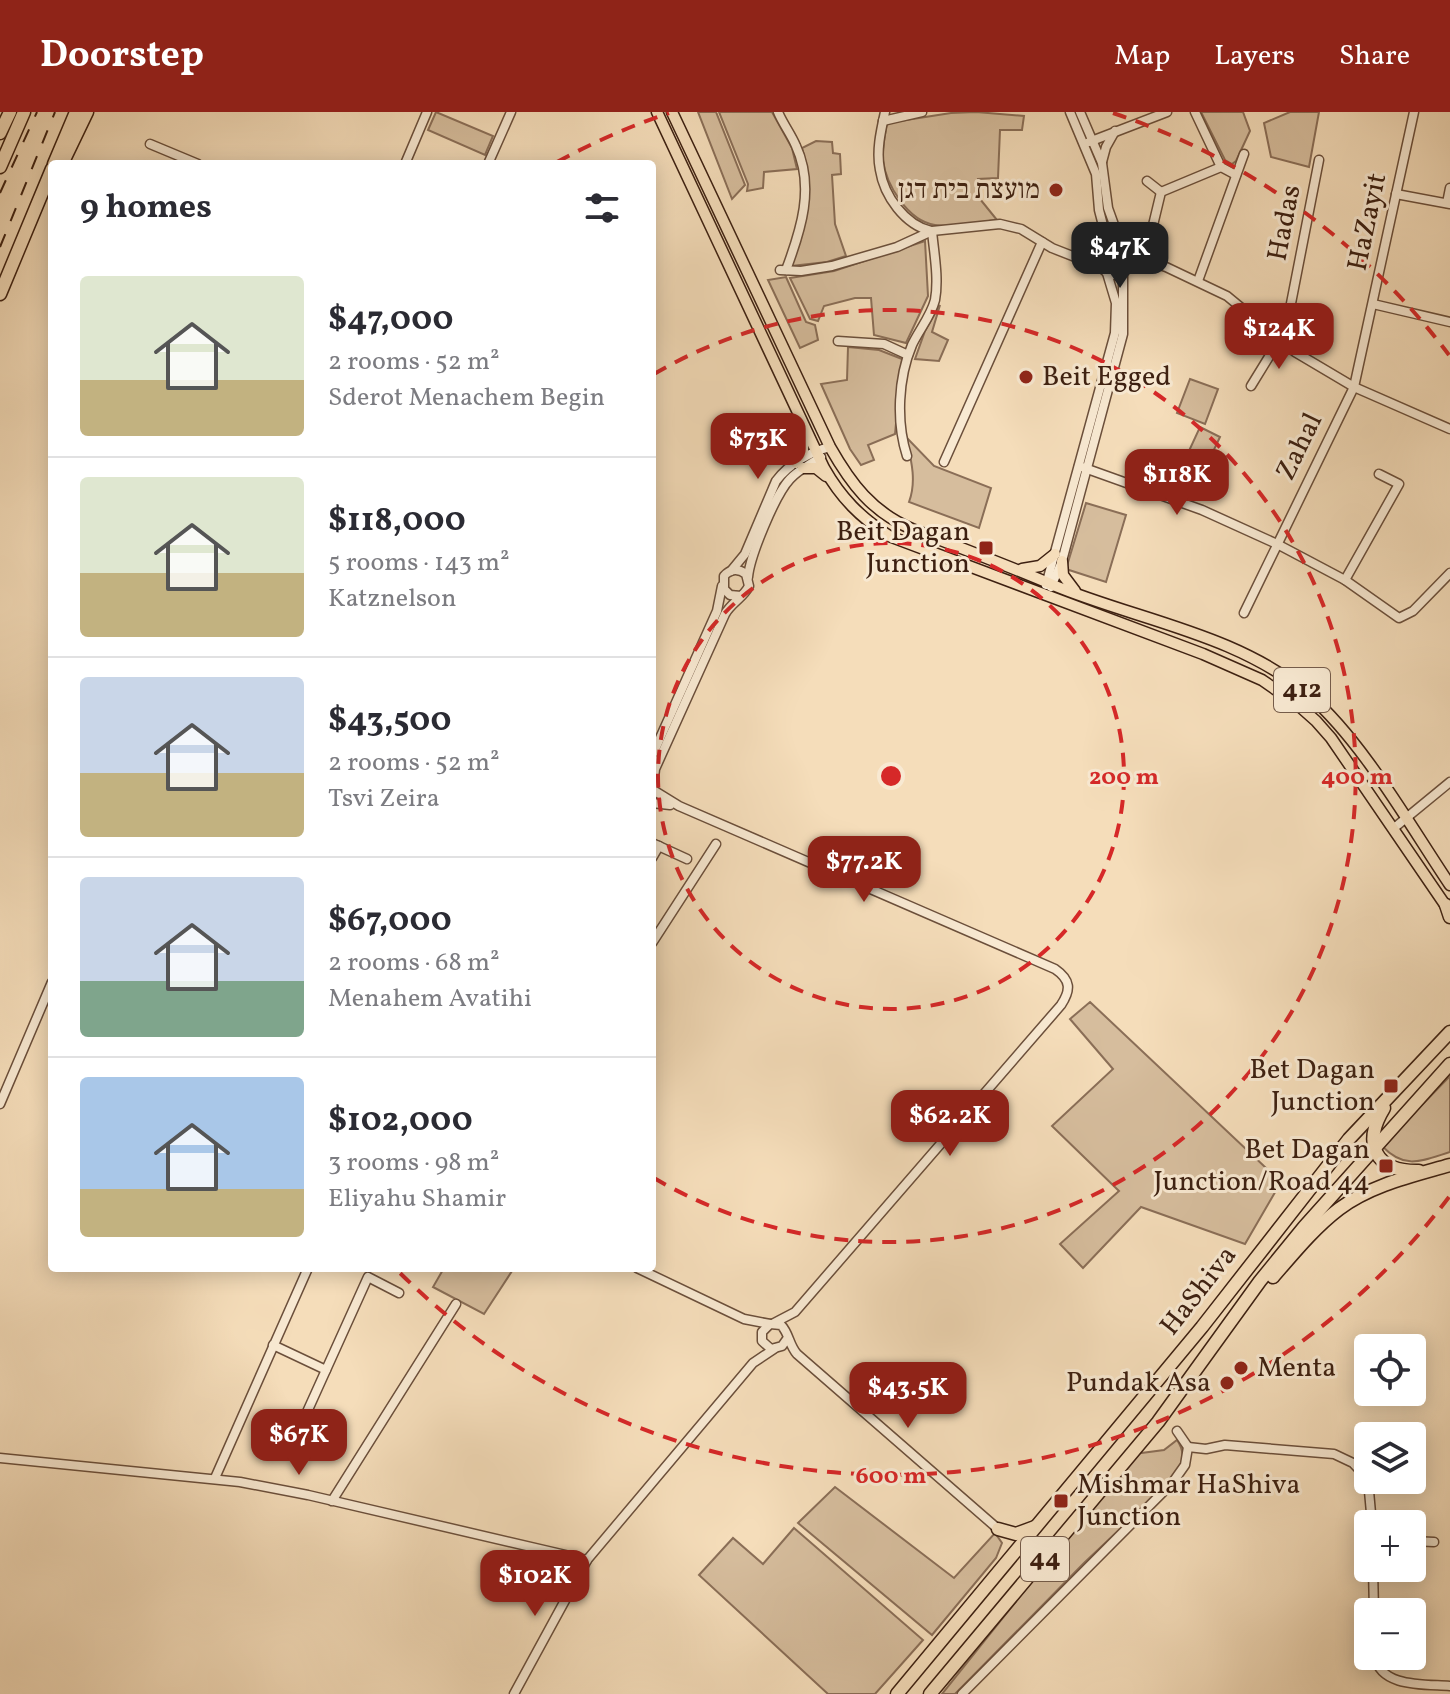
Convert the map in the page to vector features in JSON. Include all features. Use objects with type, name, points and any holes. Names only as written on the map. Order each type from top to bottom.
[{"type":"highway","points":[[0,133],[10,112]]},
{"type":"highway","points":[[0,167],[24,112]]},
{"type":"highway","points":[[56,160],[76,112]]},
{"type":"highway","points":[[64,160],[87,112]]},
{"type":"highway","points":[[0,293],[48,178]]},
{"type":"highway","points":[[0,293],[48,194]]},
{"type":"highway","points":[[1432,1050],[1450,1018]]},
{"type":"highway","name":"HaShiva","points":[[897,1694],[1202,1327],[1340,1149],[1450,1032]]},
{"type":"highway","name":"HaShiva","points":[[930,1694],[1158,1422],[1260,1281],[1450,1064]]},
{"type":"highway","points":[[1398,1085],[1375,1122],[1372,1132],[1374,1148],[1381,1158],[1397,1168],[1431,1170]]},
{"type":"highway","points":[[1225,1330],[1312,1233],[1337,1210],[1378,1188],[1450,1165]]},
{"type":"highway","points":[[998,1529],[1016,1534],[1038,1526]]},
{"type":"highway","points":[[998,1529],[1009,1547],[1008,1562]]},
{"type":"main road","name":"412","points":[[657,112],[817,454],[830,480],[856,512],[889,536],[1048,586],[1077,592],[1232,649],[1288,679],[1342,728],[1450,885]]},
{"type":"main road","name":"412","points":[[672,112],[830,447],[854,487],[883,514],[912,529],[1017,569],[1048,586],[1226,663],[1279,691],[1331,738],[1449,911]]},
{"type":"main road","points":[[804,427],[800,466],[816,468],[830,480]]},
{"type":"main road","points":[[1017,569],[1040,566],[1058,558],[1063,575],[1077,592]]},
{"type":"street","points":[[407,160],[427,112]]},
{"type":"street","points":[[490,160],[511,112]]},
{"type":"street","points":[[778,112],[798,149],[806,206],[802,225],[783,270],[801,271],[832,266],[897,247],[932,231],[1010,225],[1116,275],[1135,266],[1158,264]]},
{"type":"street","points":[[922,112],[884,117],[879,152],[883,180],[891,197],[907,219],[932,231]]},
{"type":"street","points":[[1048,586],[1123,334],[1124,272],[1130,258],[1108,208],[1102,163],[1070,112]]},
{"type":"street","points":[[1080,112],[1098,182],[1099,210],[1106,237],[1100,260],[1116,303],[1115,333],[1083,467]]},
{"type":"street","points":[[1088,142],[1167,112]]},
{"type":"street","points":[[1195,112],[1221,167],[1236,175]]},
{"type":"street","name":"HaZayit","points":[[1354,387],[1414,112]]},
{"type":"street","points":[[1102,163],[1115,131]]},
{"type":"street","points":[[150,144],[188,160]]},
{"type":"street","points":[[1198,281],[1244,154]]},
{"type":"street","name":"Hadas","points":[[1251,386],[1288,321],[1319,160]]},
{"type":"street","points":[[1161,192],[1221,167]]},
{"type":"street","points":[[1147,181],[1161,192]]},
{"type":"street","points":[[1396,194],[1448,204],[1450,188]]},
{"type":"street","points":[[1148,246],[1161,192]]},
{"type":"street","points":[[907,456],[901,438],[900,414],[908,355],[935,300],[932,231]]},
{"type":"street","points":[[944,462],[1042,242]]},
{"type":"street","points":[[1074,255],[1103,251],[1112,245],[1139,259],[1198,281],[1227,296],[1279,340],[1354,387],[1450,429]]},
{"type":"street","points":[[1373,304],[1450,322]]},
{"type":"street","points":[[838,341],[884,344],[908,355]]},
{"type":"street","name":"Zahal","points":[[1244,613],[1354,387]]},
{"type":"street","points":[[656,747],[717,611],[724,576],[745,554],[776,481],[830,447]]},
{"type":"street","points":[[656,767],[725,614],[748,590],[750,562],[779,497],[800,466]]},
{"type":"street","points":[[1083,467],[1202,510],[1277,544],[1345,580],[1399,618],[1413,611],[1450,573]]},
{"type":"street","points":[[1345,580],[1399,484],[1379,474]]},
{"type":"street","points":[[731,571],[743,571],[748,577]]},
{"type":"street","points":[[722,585],[730,595],[741,596]]},
{"type":"street","points":[[1394,828],[1450,782]]},
{"type":"street","points":[[656,791],[679,806],[1055,969],[1067,979],[1068,989],[1061,1005],[795,1312],[764,1328],[753,1363]]},
{"type":"street","points":[[656,801],[679,806]]},
{"type":"street","points":[[656,937],[716,844]]},
{"type":"street","points":[[656,845],[687,859]]},
{"type":"street","points":[[0,1104],[48,997]]},
{"type":"street","points":[[215,1478],[306,1272]]},
{"type":"street","points":[[645,1272],[744,1319],[784,1328],[797,1354],[998,1529]]},
{"type":"street","points":[[293,1443],[368,1277],[399,1293]]},
{"type":"street","points":[[332,1501],[456,1304]]},
{"type":"street","points":[[514,1694],[587,1560],[753,1363],[776,1349],[787,1337],[795,1312]]},
{"type":"street","points":[[744,1319],[767,1347],[797,1354]]},
{"type":"street","points":[[273,1345],[326,1370]]},
{"type":"street","points":[[962,1694],[1173,1482],[1185,1465],[1188,1447],[1177,1431]]},
{"type":"street","points":[[1188,1447],[1206,1449],[1225,1445],[1334,1454],[1354,1464]]},
{"type":"street","points":[[0,1458],[215,1478],[332,1501],[587,1560]]},
{"type":"street","points":[[1426,1542],[1434,1542]]},
{"type":"street","points":[[1382,1670],[1395,1680],[1450,1686]]},
{"type":"shaded area","points":[[436,112],[493,136],[485,155],[428,130]]},
{"type":"shaded area","points":[[698,112],[716,112],[745,185],[732,199]]},
{"type":"shaded area","points":[[719,112],[772,112],[792,148],[797,169],[764,172],[763,188],[747,191],[748,184]]},
{"type":"shaded area","points":[[976,112],[1024,116],[1022,130],[1000,130],[998,178],[978,179],[980,199],[997,220],[950,226],[925,222],[900,200],[885,170],[883,155],[887,123]]},
{"type":"shaded area","points":[[1201,112],[1243,112],[1250,131],[1232,164],[1225,160]]},
{"type":"shaded area","points":[[1290,112],[1319,112],[1309,167],[1271,157],[1264,123]]},
{"type":"shaded area","points":[[816,141],[832,142],[833,153],[840,154],[841,174],[832,175],[835,224],[846,256],[827,262],[791,266],[807,168],[802,148]]},
{"type":"shaded area","points":[[925,241],[928,296],[906,343],[874,335],[871,298],[855,298],[824,306],[818,321],[810,319],[790,278],[834,271]]},
{"type":"shaded area","points":[[786,277],[806,322],[815,325],[818,340],[800,348],[768,280]]},
{"type":"shaded area","points":[[940,305],[932,332],[948,340],[939,361],[915,359],[925,331]]},
{"type":"shaded area","points":[[848,347],[879,350],[902,359],[895,434],[868,445],[874,460],[861,465],[850,449],[821,384],[847,380]]},
{"type":"shaded area","points":[[1190,379],[1218,389],[1205,424],[1177,413]]},
{"type":"shaded area","points":[[1200,427],[1220,437],[1202,475],[1182,466]]},
{"type":"shaded area","points":[[906,437],[934,466],[991,488],[979,528],[909,502],[913,478]]},
{"type":"shaded area","points":[[1086,503],[1126,515],[1106,582],[1066,569]]},
{"type":"shaded area","points":[[1090,1002],[1281,1182],[1245,1244],[1141,1207],[1083,1268],[1060,1244],[1119,1191],[1052,1126],[1113,1069],[1070,1019]]},
{"type":"shaded area","points":[[1450,1076],[1450,1152],[1414,1161],[1390,1154],[1382,1146]]},
{"type":"shaded area","points":[[442,1272],[511,1272],[484,1314],[433,1287]]},
{"type":"shaded area","points":[[1177,1440],[1183,1456],[1172,1480],[1084,1563],[955,1694],[942,1694],[1134,1454],[1164,1450]]},
{"type":"shaded area","points":[[835,1487],[954,1578],[995,1533],[1002,1543],[996,1558],[932,1635],[798,1523]]},
{"type":"shaded area","points":[[794,1528],[923,1640],[875,1694],[828,1694],[699,1575],[733,1538],[763,1564]]},
{"type":"railway","points":[[0,193],[37,112]]},
{"type":"railway","points":[[0,247],[55,112]]},
{"type":"place","name":"מועצת בית דגן","points":[[1056,190]]},
{"type":"place","name":"Beit Egged","points":[[1026,377]]},
{"type":"place","name":"Beit Dagan Junction","points":[[986,548]]},
{"type":"place","name":"Bet Dagan Junction","points":[[1391,1086]]},
{"type":"place","name":"Bet Dagan Junction/Road 44","points":[[1386,1166]]},
{"type":"place","name":"Menta","points":[[1241,1368]]},
{"type":"place","name":"Pundak Asa","points":[[1227,1383]]},
{"type":"place","name":"Mishmar HaShiva Junction","points":[[1061,1501]]}]
